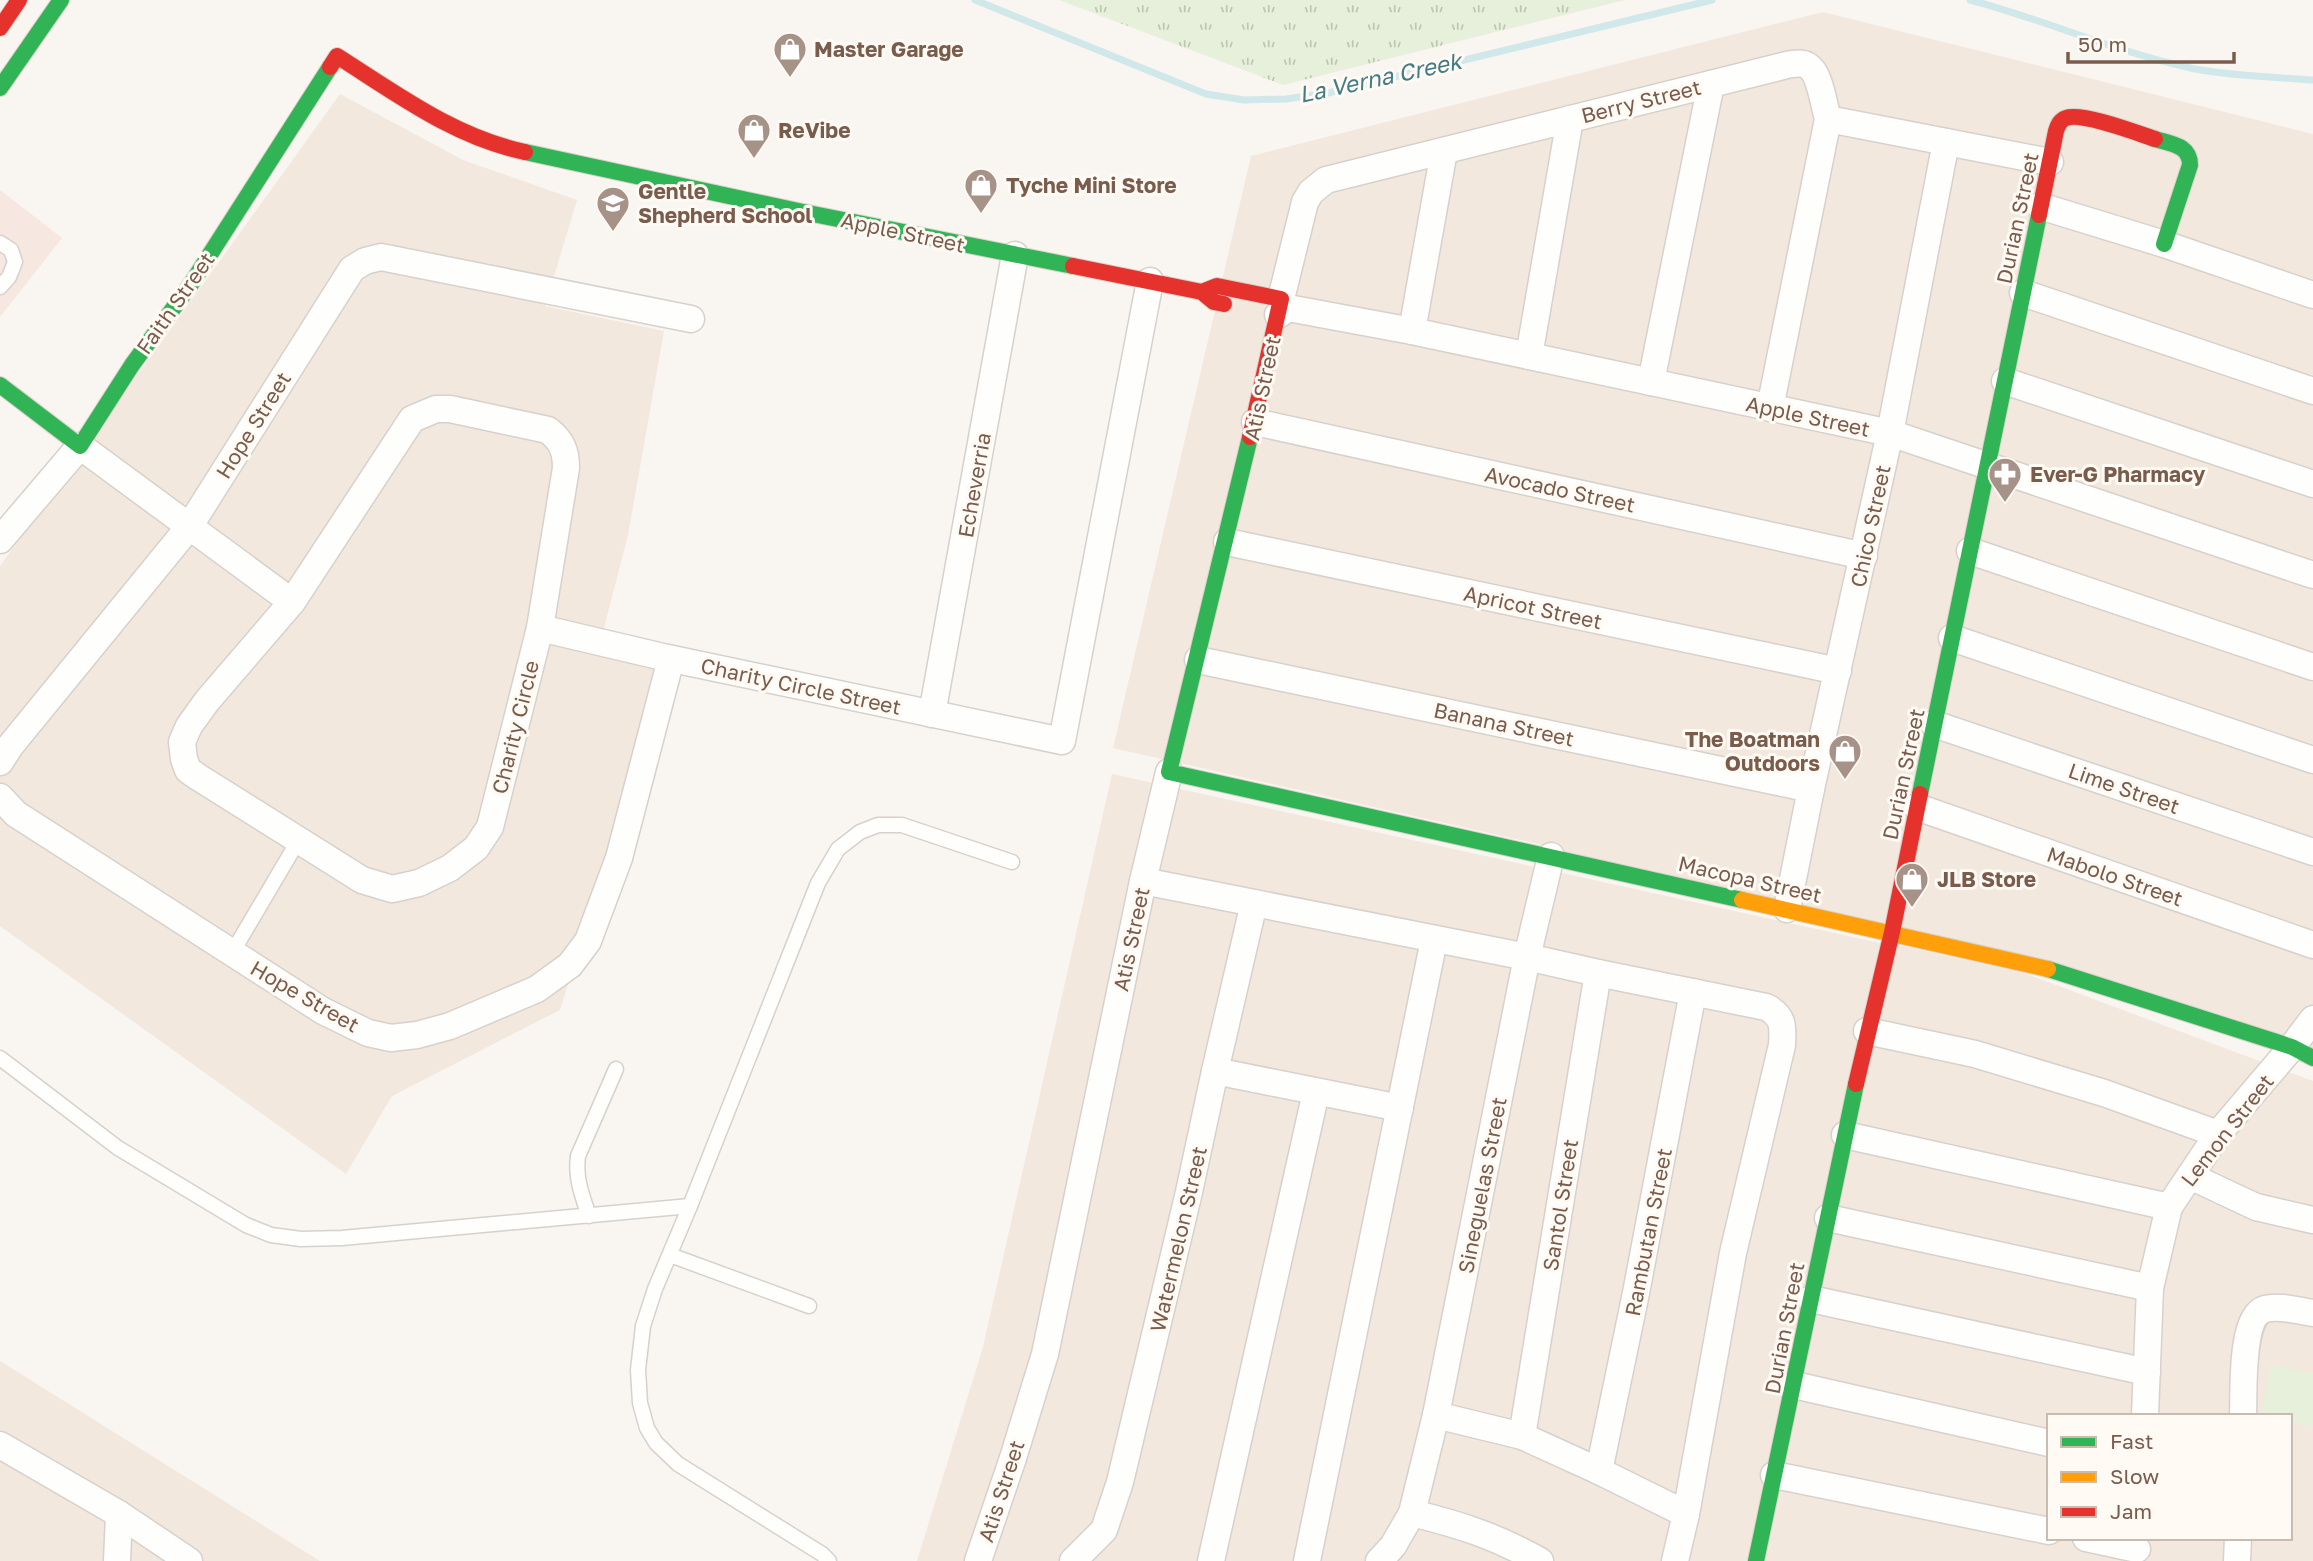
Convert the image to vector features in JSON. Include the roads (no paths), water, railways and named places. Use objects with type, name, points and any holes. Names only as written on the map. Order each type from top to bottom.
[{"type":"main road","points":[[0,28],[19,0]]},
{"type":"main road","points":[[0,88],[61,0]]},
{"type":"main road","name":"Apple Street","points":[[337,56],[441,122],[473,137],[507,148],[1202,292],[1214,302],[1239,307]]},
{"type":"main road","name":"Faith Street","points":[[80,446],[132,365],[191,284],[337,56]]},
{"type":"main road","points":[[0,57],[16,66]]},
{"type":"main road","name":"Durian Street","points":[[1757,1561],[1867,1031],[1892,932],[2040,206],[2058,124],[2063,118],[2084,117],[2184,148],[2190,156],[2190,165],[2164,244]]},
{"type":"main road","name":"Apple Street","points":[[1202,292],[1217,286],[1278,309]]},
{"type":"main road","name":"Atis Street","points":[[1169,772],[1227,542],[1278,309]]},
{"type":"main road","points":[[0,385],[80,446]]},
{"type":"main road","name":"Macopa Street","points":[[1169,772],[2043,967],[2303,1053]]},
{"type":"street","name":"Berry Street","points":[[1278,309],[1305,202],[1311,192],[1326,180],[1791,64],[1810,66],[1816,75],[1828,119]]},
{"type":"street","points":[[1651,382],[1711,84]]},
{"type":"street","points":[[1530,356],[1570,119]]},
{"type":"street","points":[[1770,408],[1828,119],[2050,162]]},
{"type":"street","name":"Chico Street","points":[[1787,909],[1890,433],[1946,142]]},
{"type":"street","points":[[1412,331],[1444,151]]},
{"type":"street","points":[[2040,206],[2164,244],[2313,295]]},
{"type":"street","name":"Echeverria","points":[[932,714],[1015,255]]},
{"type":"street","name":"Hope Street","points":[[0,762],[189,527],[352,269],[365,261],[381,257],[691,319]]},
{"type":"street","name":"Charity Circle Street","points":[[540,628],[671,659],[1062,741],[1150,281]]},
{"type":"street","points":[[2022,293],[2313,391]]},
{"type":"street","name":"Apple Street","points":[[1278,309],[1412,331],[1890,433],[2313,575]]},
{"type":"street","points":[[2005,381],[2313,484]]},
{"type":"street","name":"Charity Circle","points":[[436,409],[450,409],[548,430],[561,441],[566,455],[566,468],[540,628],[490,827],[476,848],[450,868],[419,883],[392,889],[362,880],[188,770],[182,742],[189,726],[207,701],[292,602],[412,419],[436,409]]},
{"type":"street","name":"Avocado Street","points":[[1255,422],[1864,556]]},
{"type":"street","points":[[80,446],[292,602]]},
{"type":"street","name":"Faith Street","points":[[0,540],[80,446]]},
{"type":"street","name":"Apricot Street","points":[[1227,542],[1838,671]]},
{"type":"street","points":[[1970,551],[2313,667]]},
{"type":"street","points":[[1952,638],[2313,760]]},
{"type":"street","name":"Hope Street","points":[[0,797],[16,814],[323,1011],[368,1033],[391,1038],[416,1035],[450,1026],[537,989],[570,965],[589,941],[619,858],[671,659]]},
{"type":"street","name":"Banana Street","points":[[1198,660],[1811,789]]},
{"type":"street","name":"Lime Street","points":[[1934,724],[2313,852]]},
{"type":"street","name":"Atis Street","points":[[978,1561],[1045,1353],[1143,881],[1169,772]]},
{"type":"street","name":"Mabolo Street","points":[[1917,807],[2313,944]]},
{"type":"street","name":"Sineguelas Street","points":[[1379,1561],[1393,1546],[1412,1513],[1436,1415],[1527,957],[1550,856]]},
{"type":"street","points":[[1143,881],[1766,1007],[1780,1017],[1783,1025],[1782,1045],[1733,1253],[1686,1514],[1675,1561]]},
{"type":"street","name":"Watermelon Street","points":[[1073,1561],[1104,1530],[1117,1495],[1254,903]]},
{"type":"street","points":[[1307,1561],[1434,940]]},
{"type":"street","name":"Santol Street","points":[[1522,1436],[1598,973]]},
{"type":"street","name":"Rambutan Street","points":[[1600,1471],[1693,992]]},
{"type":"street","name":"Lemon Street","points":[[2145,1414],[2150,1288],[2169,1207],[2218,1134],[2303,1053],[2313,1020]]},
{"type":"street","points":[[1867,1031],[1975,1054],[2104,1093],[2218,1134]]},
{"type":"street","points":[[1215,1072],[1400,1108]]},
{"type":"street","points":[[1211,1561],[1315,1092]]},
{"type":"street","points":[[1845,1135],[2169,1207]]},
{"type":"street","points":[[2190,1176],[2256,1207],[2313,1220]]},
{"type":"street","points":[[1828,1218],[2150,1288]]},
{"type":"street","points":[[1811,1299],[2147,1372]]},
{"type":"street","points":[[2243,1414],[2248,1337],[2255,1314],[2266,1308],[2313,1313]]},
{"type":"street","points":[[1794,1385],[2047,1443]]},
{"type":"street","points":[[1436,1415],[1522,1436],[1686,1514]]},
{"type":"street","points":[[0,1445],[120,1514],[189,1561]]},
{"type":"street","points":[[1774,1475],[2047,1531]]},
{"type":"street","points":[[1412,1513],[1480,1531],[1541,1561]]},
{"type":"street","points":[[117,1561],[120,1514]]},
{"type":"street","points":[[2095,1540],[2137,1549]]},
{"type":"street","points":[[2237,1561],[2238,1540]]},
{"type":"lane","points":[[0,243],[11,250],[16,262],[9,277],[0,287]]},
{"type":"lane","points":[[829,1561],[822,1554],[678,1464],[656,1443],[647,1428],[640,1403],[638,1370],[643,1326],[818,883],[838,849],[860,832],[878,825],[902,825],[1012,862]]},
{"type":"lane","points":[[232,953],[299,841]]},
{"type":"lane","points":[[0,1058],[118,1148],[246,1225],[271,1235],[301,1239],[342,1238],[690,1206]]},
{"type":"lane","points":[[590,1216],[579,1184],[576,1169],[578,1156],[616,1069]]},
{"type":"lane","points":[[670,1255],[808,1306]]},
{"type":"waterway","name":"La Verna Creek","points":[[975,0],[1206,94],[1244,100],[1286,99],[1328,93],[1712,0]]},
{"type":"waterway","name":"La Verna Creek","points":[[1970,0],[2138,54],[2195,69],[2313,80]]},
{"type":"place","name":"Master Garage","points":[[790,79]]},
{"type":"place","name":"ReVibe","points":[[754,160]]},
{"type":"place","name":"Tyche Mini Store","points":[[981,215]]},
{"type":"place","name":"Gentle Shepherd School","points":[[613,233]]},
{"type":"place","name":"Ever-G Pharmacy","points":[[2005,504]]},
{"type":"place","name":"The Boatman Outdoors","points":[[1845,781]]},
{"type":"place","name":"JLB Store","points":[[1912,909]]}]
